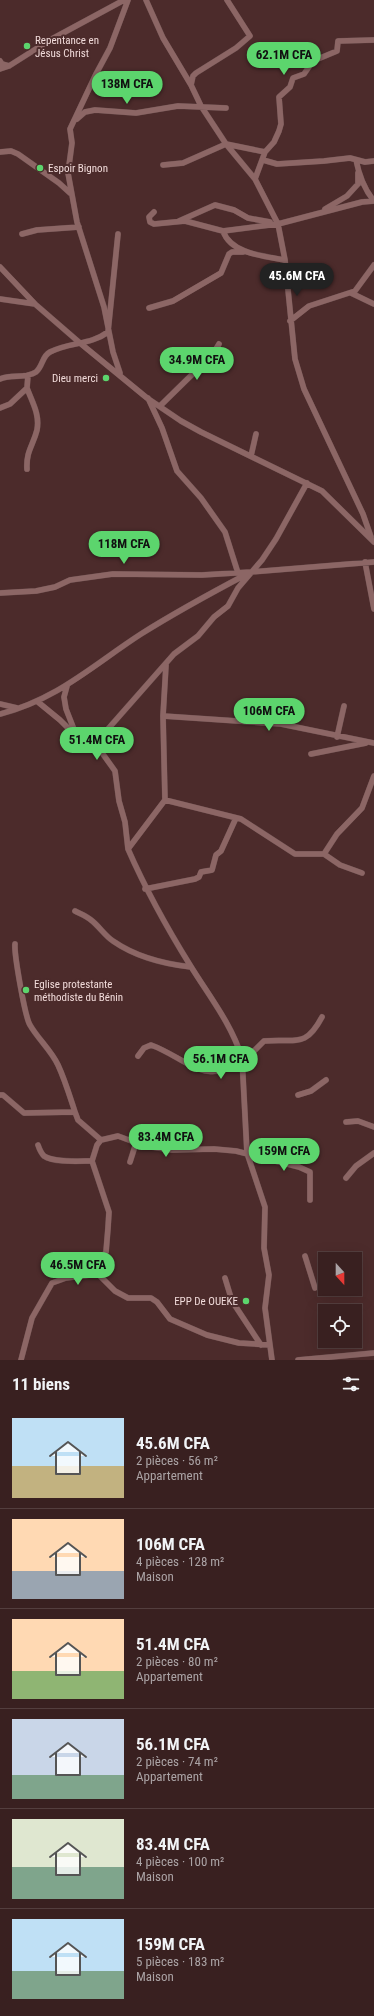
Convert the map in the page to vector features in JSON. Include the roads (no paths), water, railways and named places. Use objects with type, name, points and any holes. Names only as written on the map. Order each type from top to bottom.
[{"type":"street","points":[[0,70],[67,30],[94,18],[124,0]]},
{"type":"street","points":[[121,375],[114,358],[104,307],[79,227],[68,173],[72,142],[70,129],[110,48],[128,0]]},
{"type":"street","points":[[146,0],[163,38],[190,77],[191,85],[201,106],[226,144],[255,179],[278,224],[285,260],[295,359],[304,389],[363,514],[373,540]]},
{"type":"street","points":[[190,77],[205,66],[236,48],[250,36],[227,0]]},
{"type":"street","points":[[255,179],[265,152],[274,142],[281,124],[279,97],[290,87],[293,78],[304,74],[314,61],[337,51],[338,41],[374,40]]},
{"type":"street","points":[[0,61],[2,64],[9,66]]},
{"type":"street","points":[[70,129],[82,114],[91,111],[136,113],[178,106],[226,108]]},
{"type":"street","points":[[163,165],[183,163],[226,144],[265,152]]},
{"type":"street","points":[[0,152],[11,151],[18,154],[59,183],[72,195]]},
{"type":"street","points":[[263,160],[277,164],[324,162],[350,158],[365,162],[374,161]]},
{"type":"street","points":[[317,213],[347,196],[358,184],[356,160]]},
{"type":"street","points":[[178,221],[185,221],[223,231],[278,224],[362,202],[374,201],[364,187],[358,173]]},
{"type":"street","points":[[154,212],[149,217],[150,222],[154,224],[166,224],[178,221],[215,205],[234,210],[248,218],[278,224]]},
{"type":"street","points":[[22,234],[37,230],[79,227]]},
{"type":"street","points":[[223,231],[228,242],[248,252]]},
{"type":"street","points":[[0,379],[9,376],[28,375],[37,371],[42,366],[44,359],[49,352],[99,339],[108,332],[118,234]]},
{"type":"street","points":[[149,308],[172,300],[222,273],[229,254],[232,252],[248,252],[285,260]]},
{"type":"street","points":[[290,321],[309,306],[352,293],[363,283],[374,265]]},
{"type":"street","points":[[0,267],[35,304],[80,343],[148,398],[181,421],[322,491],[373,540]]},
{"type":"street","points":[[352,293],[374,304]]},
{"type":"street","points":[[0,299],[35,304]]},
{"type":"street","points":[[104,307],[112,300]]},
{"type":"street","points":[[160,406],[214,354],[219,344]]},
{"type":"street","points":[[27,469],[27,454],[37,429],[34,402],[27,388],[28,375]]},
{"type":"street","points":[[0,408],[10,404],[27,388]]},
{"type":"street","points":[[148,398],[162,428],[177,471],[201,498],[225,532],[238,573]]},
{"type":"street","points":[[251,456],[256,434]]},
{"type":"street","points":[[93,746],[166,665],[174,654],[198,636],[214,618],[228,606],[238,588],[276,539],[307,483]]},
{"type":"street","points":[[365,562],[374,609]]},
{"type":"street","points":[[0,593],[36,591],[55,587],[70,580],[113,574],[202,575],[374,562]]},
{"type":"street","points":[[0,714],[38,702],[66,686],[141,634],[195,602],[251,572]]},
{"type":"street","points":[[128,849],[165,800],[163,716],[166,665]]},
{"type":"street","points":[[66,686],[64,697],[66,709],[78,737]]},
{"type":"street","points":[[38,702],[78,737],[100,750],[112,766],[117,778],[119,801],[125,822],[128,849],[146,889],[191,968],[219,1008],[237,1044],[242,1058],[247,1153],[265,1207],[264,1248],[269,1275],[265,1308],[272,1360]]},
{"type":"street","points":[[0,704],[20,708]]},
{"type":"street","points":[[336,737],[344,706]]},
{"type":"street","points":[[163,716],[280,724],[336,737],[372,743]]},
{"type":"street","points":[[311,754],[372,743]]},
{"type":"street","points":[[324,854],[337,834],[362,808],[374,776]]},
{"type":"street","points":[[165,800],[236,818],[247,823],[295,854],[324,854],[340,865],[362,873]]},
{"type":"street","points":[[146,889],[195,879],[199,877],[201,872],[212,870],[216,855],[221,851],[236,818]]},
{"type":"street","points":[[75,911],[91,919],[112,940],[121,946],[149,959],[191,968]]},
{"type":"street","points":[[15,944],[16,963],[20,973],[29,1023],[37,1037],[46,1046],[59,1066],[78,1120],[101,1140]]},
{"type":"street","points":[[249,1056],[264,1041],[301,1040],[308,1037],[322,1017]]},
{"type":"street","points":[[138,1056],[144,1048],[151,1046],[195,1068],[214,1072],[224,1071],[242,1058]]},
{"type":"street","points":[[298,1095],[311,1091],[326,1080]]},
{"type":"street","points":[[0,1095],[3,1095],[24,1113],[75,1112]]},
{"type":"street","points":[[346,1122],[358,1122],[374,1127]]},
{"type":"street","points":[[98,1274],[101,1259],[106,1252],[109,1212],[92,1161],[97,1145],[101,1140],[118,1136],[145,1146],[172,1150],[214,1150],[247,1153],[309,1171],[310,1200]]},
{"type":"street","points":[[130,1162],[136,1143]]},
{"type":"street","points":[[38,1145],[44,1156],[52,1159],[59,1161],[92,1161]]},
{"type":"street","points":[[346,1178],[356,1166],[374,1153]]},
{"type":"street","points":[[304,1256],[315,1288]]},
{"type":"street","points":[[98,1274],[115,1291],[128,1298],[151,1298],[157,1302],[170,1319],[224,1340],[270,1345]]},
{"type":"street","points":[[21,1360],[32,1318],[52,1283],[66,1278],[98,1274]]},
{"type":"street","points":[[225,1278],[232,1301],[261,1345]]},
{"type":"street","points":[[298,1360],[364,1357],[374,1353]]},
{"type":"place","name":"Repentance en Jésus Christ","points":[[27,46]]},
{"type":"place","name":"Espoir Bignon","points":[[40,168]]},
{"type":"place","name":"Dieu merci","points":[[106,378]]},
{"type":"place","name":"Eglise protestante méthodiste du Bénin","points":[[26,990]]},
{"type":"place","name":"EPP De OUEKE","points":[[246,1301]]}]
